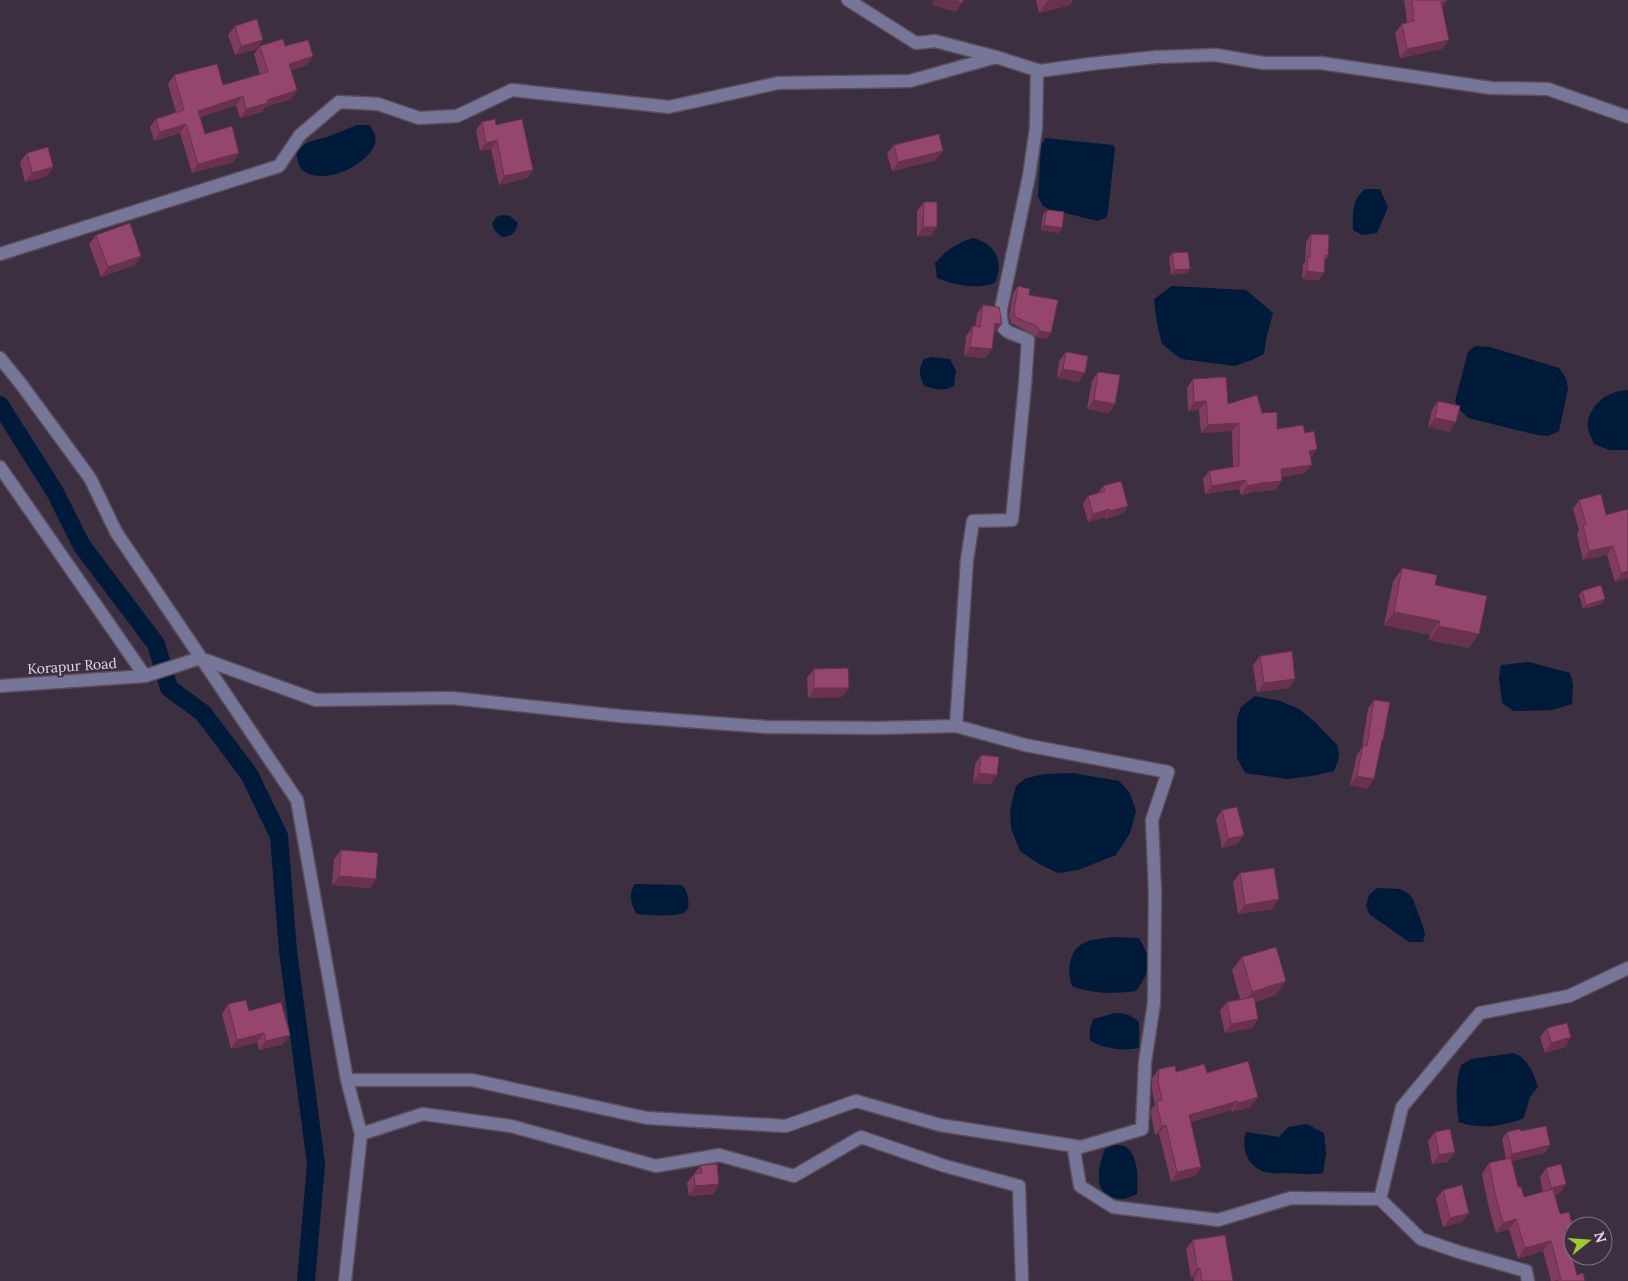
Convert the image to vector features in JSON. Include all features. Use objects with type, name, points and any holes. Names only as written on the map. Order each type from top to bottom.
[{"type":"street","points":[[848,0],[916,43],[935,41],[1040,71],[1156,57],[1216,55],[1263,63],[1321,64],[1491,88],[1548,89],[1628,117]]},
{"type":"street","points":[[0,254],[279,166],[300,135],[339,102],[378,104],[419,118],[457,116],[512,90],[669,107],[778,83],[910,81],[996,57]]},
{"type":"street","points":[[956,726],[967,560],[973,521],[1012,520],[1028,340],[1006,331],[1000,322],[1001,309],[1029,176],[1036,128],[1038,70]]},
{"type":"street","points":[[0,358],[22,384],[90,478],[116,532],[297,800],[348,1080],[361,1134],[345,1281]]},
{"type":"street","points":[[0,467],[150,674]]},
{"type":"street","points":[[200,658],[316,700],[452,698],[620,716],[766,726],[878,728],[956,726],[1025,745],[1168,772],[1152,820],[1155,892],[1154,1003],[1146,1062],[1142,1129],[1074,1150],[1080,1186],[1113,1207],[1218,1220],[1291,1198],[1380,1199],[1421,1239],[1526,1271],[1528,1281]]},
{"type":"street","name":"Korapur Road","points":[[0,686],[150,674],[200,658]]},
{"type":"street","points":[[1380,1199],[1402,1107],[1480,1013],[1569,996],[1628,968]]},
{"type":"street","points":[[348,1080],[472,1080],[647,1118],[786,1126],[856,1101],[940,1125],[1081,1147]]},
{"type":"street","points":[[361,1134],[423,1114],[511,1126],[656,1166],[719,1155],[794,1176],[861,1137],[945,1166],[1019,1186],[1022,1281]]},
{"type":"water","points":[[357,125],[369,125],[375,136],[375,143],[364,159],[345,171],[324,176],[305,172],[299,166],[296,151],[308,142],[327,137]]},
{"type":"water","points":[[1045,138],[1113,145],[1115,148],[1106,218],[1098,221],[1048,209],[1043,206],[1038,197],[1041,146]]},
{"type":"water","points":[[1365,189],[1380,189],[1388,207],[1377,233],[1362,235],[1353,230],[1353,213],[1357,198]]},
{"type":"water","points":[[510,216],[518,223],[513,233],[502,237],[495,231],[492,224],[496,217]]},
{"type":"water","points":[[973,238],[987,244],[996,255],[999,268],[995,283],[966,286],[937,278],[935,263],[961,242]]},
{"type":"water","points":[[1172,286],[1246,290],[1273,313],[1264,354],[1235,366],[1181,359],[1162,344],[1157,324],[1154,299]]},
{"type":"water","points":[[1475,346],[1490,347],[1559,368],[1566,378],[1568,389],[1559,431],[1548,436],[1537,435],[1468,418],[1460,410],[1455,401],[1468,352]]},
{"type":"water","points":[[932,357],[950,359],[956,371],[954,386],[936,389],[924,386],[920,369],[924,359]]},
{"type":"water","points":[[1628,390],[1628,450],[1609,450],[1594,444],[1588,431],[1588,423],[1594,407],[1608,395]]},
{"type":"water","points":[[1529,662],[1570,673],[1573,684],[1572,704],[1552,710],[1514,711],[1502,703],[1499,678],[1501,665]]},
{"type":"water","points":[[1255,696],[1280,701],[1299,709],[1315,722],[1337,745],[1339,753],[1334,771],[1287,779],[1245,773],[1237,758],[1237,718],[1241,707]]},
{"type":"water","points":[[1073,773],[1119,781],[1130,793],[1136,811],[1130,833],[1116,855],[1078,870],[1058,873],[1039,864],[1020,851],[1011,828],[1010,810],[1016,786],[1026,778],[1045,774]]},
{"type":"water","points":[[635,884],[682,885],[688,896],[688,909],[677,915],[637,914],[631,899]]},
{"type":"water","points":[[1377,888],[1400,889],[1409,894],[1413,899],[1424,930],[1423,942],[1409,942],[1369,914],[1366,906],[1369,895]]},
{"type":"water","points":[[1112,937],[1139,938],[1143,946],[1148,959],[1148,965],[1145,977],[1136,991],[1104,993],[1087,991],[1072,986],[1069,966],[1077,948],[1093,940]]},
{"type":"water","points":[[1115,1013],[1128,1015],[1139,1022],[1139,1048],[1113,1048],[1090,1040],[1090,1029],[1093,1019]]},
{"type":"water","points":[[1513,1053],[1523,1058],[1526,1062],[1538,1087],[1530,1097],[1524,1118],[1492,1126],[1475,1126],[1459,1122],[1457,1094],[1461,1065],[1471,1059]]},
{"type":"water","points":[[1307,1124],[1324,1133],[1326,1153],[1323,1173],[1271,1173],[1257,1168],[1248,1159],[1244,1146],[1246,1132],[1279,1137],[1288,1127]]},
{"type":"water","points":[[1113,1145],[1124,1146],[1129,1149],[1135,1160],[1137,1194],[1126,1198],[1118,1199],[1107,1195],[1102,1191],[1100,1185],[1099,1170],[1103,1155],[1105,1149]]},
{"type":"building","points":[[1412,0],[1447,0],[1441,2],[1449,40],[1407,49],[1402,24],[1414,21]]},
{"type":"building","points":[[257,19],[263,40],[241,46],[235,26]]},
{"type":"building","points":[[283,39],[285,46],[308,40],[313,56],[289,64],[297,90],[267,100],[268,103],[246,109],[243,96],[198,111],[205,134],[232,126],[239,153],[198,164],[186,124],[160,132],[156,119],[184,110],[174,75],[217,64],[223,85],[268,72],[260,46]]},
{"type":"building","points":[[495,119],[496,125],[522,119],[533,170],[504,176],[497,140],[486,143],[482,122]]},
{"type":"building","points":[[939,134],[943,151],[898,162],[894,145]]},
{"type":"building","points":[[48,147],[53,167],[32,173],[27,153]]},
{"type":"building","points":[[924,202],[937,202],[937,227],[923,227]]},
{"type":"building","points":[[1047,210],[1064,212],[1062,228],[1044,225]]},
{"type":"building","points":[[130,223],[141,256],[108,267],[96,235]]},
{"type":"building","points":[[1311,234],[1329,235],[1328,256],[1325,255],[1324,273],[1307,271]]},
{"type":"building","points":[[1188,252],[1190,269],[1174,270],[1172,253]]},
{"type":"building","points":[[1018,286],[1030,289],[1029,295],[1058,300],[1051,333],[1040,331],[1036,326],[1015,317],[1014,310]]},
{"type":"building","points":[[983,305],[999,307],[1002,324],[995,323],[992,349],[970,347],[973,326],[980,327]]},
{"type":"building","points":[[1066,352],[1088,356],[1085,373],[1063,369]]},
{"type":"building","points":[[1098,372],[1120,375],[1115,404],[1094,400]]},
{"type":"building","points":[[1226,377],[1228,404],[1257,395],[1262,413],[1277,412],[1277,429],[1303,425],[1305,433],[1314,431],[1317,449],[1309,451],[1312,465],[1281,469],[1282,481],[1247,486],[1246,480],[1212,486],[1209,471],[1239,466],[1239,423],[1208,425],[1206,401],[1194,402],[1193,379]]},
{"type":"building","points":[[1438,401],[1460,406],[1456,422],[1435,418]]},
{"type":"building","points":[[1121,481],[1128,506],[1093,514],[1088,496],[1105,491],[1103,486]]},
{"type":"building","points":[[1601,494],[1606,515],[1628,509],[1628,571],[1621,573],[1613,546],[1589,551],[1583,525],[1586,524],[1579,500]]},
{"type":"building","points":[[1402,568],[1437,575],[1435,585],[1487,596],[1479,634],[1439,626],[1440,621],[1394,612]]},
{"type":"building","points":[[1601,585],[1605,599],[1586,605],[1582,591]]},
{"type":"building","points":[[1292,651],[1295,679],[1264,683],[1260,656]]},
{"type":"building","points":[[848,668],[849,688],[814,688],[814,669]]},
{"type":"building","points":[[1374,700],[1390,702],[1374,779],[1357,776],[1363,745],[1367,746]]},
{"type":"building","points":[[981,755],[999,757],[997,775],[979,773]]},
{"type":"building","points":[[1237,807],[1244,835],[1228,839],[1222,810]]},
{"type":"building","points":[[341,850],[378,853],[376,879],[339,876]]},
{"type":"building","points":[[1274,868],[1279,899],[1245,905],[1240,873]]},
{"type":"building","points":[[1276,947],[1286,981],[1252,992],[1242,957]]},
{"type":"building","points":[[1254,997],[1258,1019],[1231,1024],[1227,1002]]},
{"type":"building","points":[[246,1000],[249,1011],[281,1002],[290,1035],[266,1041],[264,1033],[237,1040],[228,1004]]},
{"type":"building","points":[[1567,1023],[1571,1037],[1551,1043],[1547,1028]]},
{"type":"building","points":[[1248,1061],[1258,1097],[1189,1115],[1201,1167],[1177,1172],[1166,1125],[1162,1126],[1157,1105],[1157,1101],[1162,1100],[1158,1081],[1159,1069],[1175,1066],[1176,1072],[1204,1064],[1207,1073]]},
{"type":"building","points":[[1546,1126],[1550,1145],[1512,1154],[1507,1132]]},
{"type":"building","points":[[1450,1129],[1455,1152],[1439,1155],[1435,1132]]},
{"type":"building","points":[[1511,1158],[1518,1187],[1521,1187],[1524,1197],[1553,1189],[1560,1214],[1569,1212],[1570,1216],[1563,1216],[1563,1266],[1575,1266],[1577,1275],[1583,1273],[1585,1281],[1555,1281],[1561,1279],[1551,1241],[1525,1248],[1516,1219],[1503,1223],[1489,1163]]},
{"type":"building","points":[[717,1164],[719,1184],[695,1186],[694,1174],[702,1173],[701,1165]]},
{"type":"building","points":[[1561,1164],[1566,1184],[1551,1188],[1546,1168]]},
{"type":"building","points":[[1462,1185],[1469,1213],[1450,1218],[1443,1190]]},
{"type":"building","points":[[1225,1235],[1233,1281],[1202,1281],[1200,1268],[1197,1269],[1193,1240]]},
{"type":"waterway","points":[[0,405],[55,492],[82,546],[156,644],[169,688],[203,713],[249,774],[279,836],[288,951],[316,1164],[306,1281]]}]
